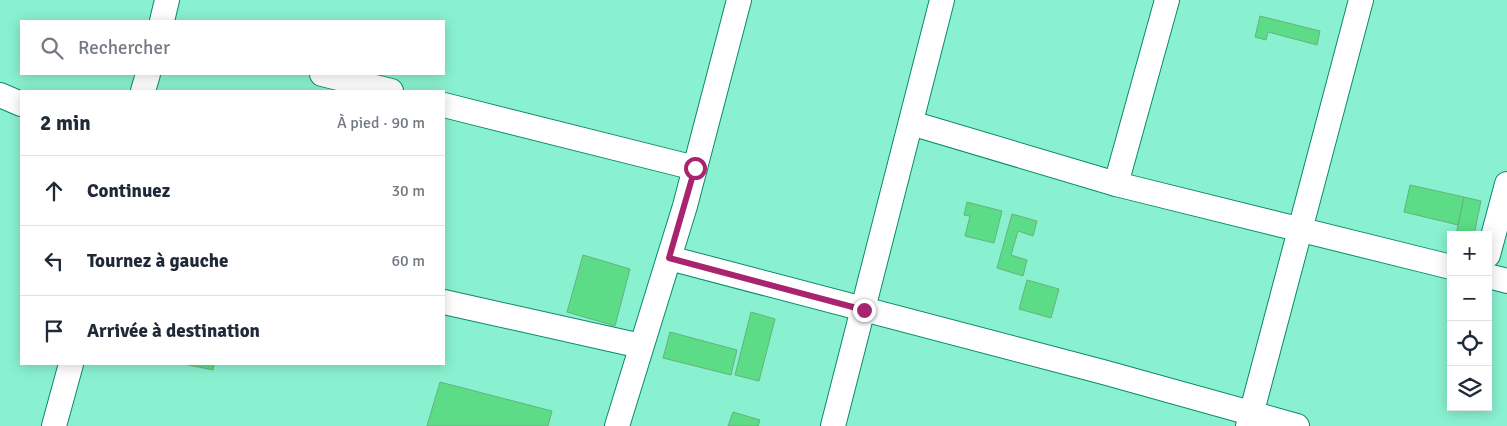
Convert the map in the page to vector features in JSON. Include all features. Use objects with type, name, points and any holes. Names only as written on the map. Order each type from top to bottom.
[{"type":"street","points":[[162,20],[167,0]]},
{"type":"street","points":[[617,426],[695,168],[739,0]]},
{"type":"street","points":[[833,426],[942,0]]},
{"type":"street","points":[[1116,184],[1168,0]]},
{"type":"street","points":[[1250,420],[1361,0]]},
{"type":"street","points":[[143,90],[148,75]]},
{"type":"street","points":[[326,75],[387,90]]},
{"type":"street","points":[[0,95],[20,104]]},
{"type":"street","points":[[445,104],[695,168]]},
{"type":"street","points":[[911,124],[1116,184],[1447,266]]},
{"type":"street","points":[[1492,240],[1507,184]]},
{"type":"street","points":[[669,258],[864,310],[1250,420],[1297,426]]},
{"type":"street","points":[[1492,277],[1507,281]]},
{"type":"street","points":[[445,302],[641,346]]},
{"type":"street","points":[[54,426],[71,365]]},
{"type":"building","points":[[1260,16],[1320,31],[1317,45],[1268,32],[1266,40],[1255,37]]},
{"type":"building","points":[[1410,185],[1464,197],[1458,225],[1404,212]]},
{"type":"building","points":[[1464,197],[1481,201],[1475,231],[1457,231]]},
{"type":"building","points":[[967,202],[1002,211],[994,243],[965,236],[970,216],[964,215]]},
{"type":"building","points":[[1012,214],[1037,221],[1033,236],[1018,231],[1011,255],[1027,260],[1023,276],[997,268]]},
{"type":"building","points":[[583,255],[630,269],[615,326],[567,312]]},
{"type":"building","points":[[1027,280],[1059,289],[1051,318],[1019,309]]},
{"type":"building","points":[[751,312],[775,319],[759,381],[735,375]]},
{"type":"building","points":[[670,332],[737,350],[731,375],[663,358]]},
{"type":"building","points":[[189,365],[214,365],[213,370]]},
{"type":"building","points":[[440,382],[552,411],[548,426],[427,426]]},
{"type":"building","points":[[733,412],[760,420],[758,426],[728,426]]},
{"type":"route","points":[[695,168],[669,258],[864,310]]}]
